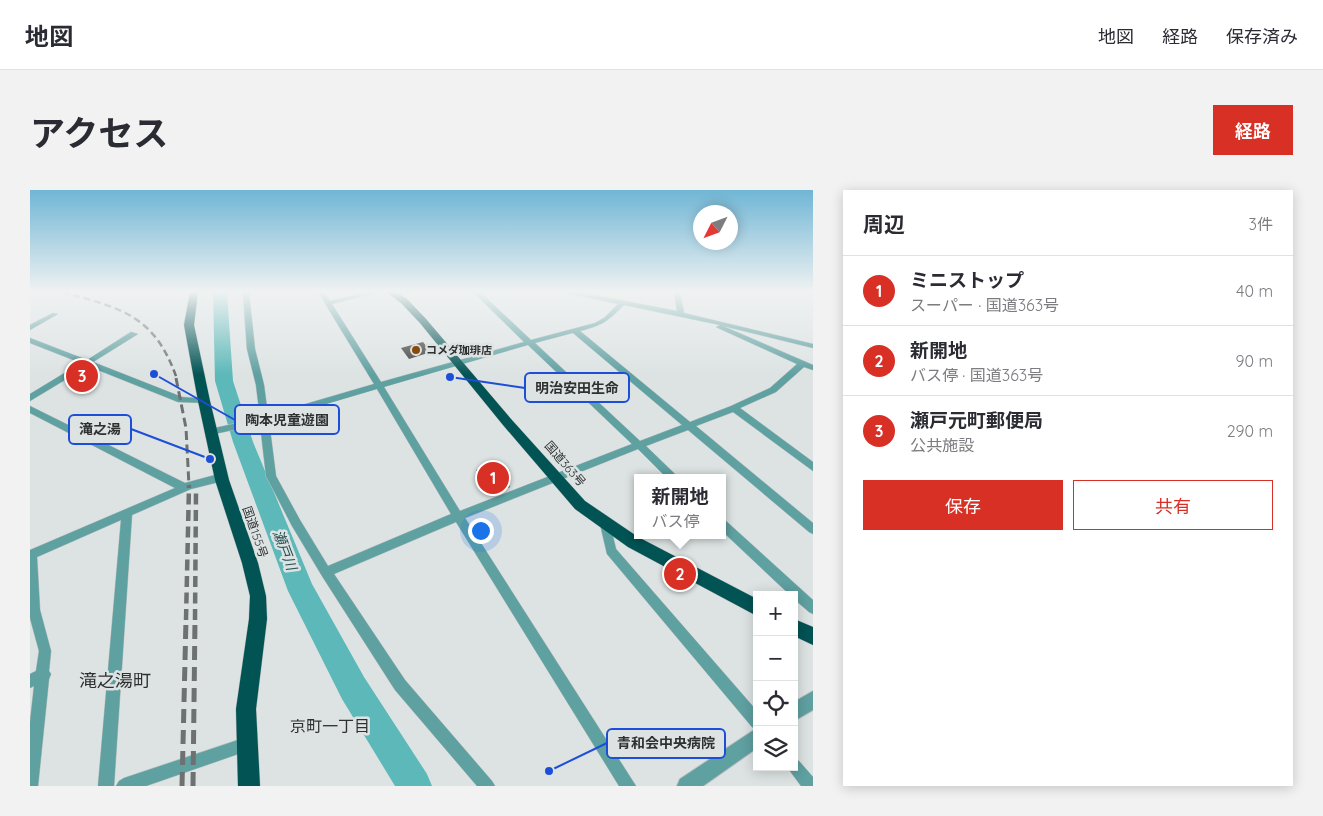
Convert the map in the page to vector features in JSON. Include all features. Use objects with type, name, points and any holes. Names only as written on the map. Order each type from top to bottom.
[{"type":"highway","name":"国道155号","points":[[189,320],[188,325],[204,401],[216,431],[222,480],[250,563],[258,596],[258,620],[246,709],[249,786]]},
{"type":"highway","name":"国道363号","points":[[422,320],[580,506],[632,542],[753,606]]},
{"type":"highway","points":[[798,629],[813,636]]},
{"type":"street","points":[[30,328],[45,320]]},
{"type":"street","points":[[248,320],[251,349],[260,385],[259,421],[271,476],[296,523],[326,572],[400,685],[487,786]]},
{"type":"street","points":[[339,320],[458,516],[628,786]]},
{"type":"street","points":[[507,320],[670,474]]},
{"type":"street","points":[[216,431],[259,421],[604,320]]},
{"type":"street","points":[[704,320],[813,368]]},
{"type":"street","points":[[707,320],[813,346]]},
{"type":"street","points":[[574,330],[813,529]]},
{"type":"street","points":[[30,398],[134,334]]},
{"type":"street","points":[[30,340],[181,400],[204,401]]},
{"type":"street","points":[[326,572],[458,516],[734,408],[773,390],[802,364]]},
{"type":"street","points":[[734,408],[813,467]]},
{"type":"street","points":[[30,409],[186,488]]},
{"type":"street","points":[[30,786],[46,651],[34,610],[30,555],[186,488],[215,479],[222,480]]},
{"type":"street","points":[[106,786],[127,512]]},
{"type":"street","points":[[605,524],[611,551],[753,717]]},
{"type":"street","points":[[726,528],[813,608]]},
{"type":"street","points":[[30,681],[44,674]]},
{"type":"street","points":[[798,709],[813,700]]},
{"type":"street","points":[[687,786],[753,740]]},
{"type":"street","points":[[124,786],[247,744]]},
{"type":"street","points":[[798,771],[811,786]]},
{"type":"building","name":"コメダ珈琲店","points":[[423,342],[431,352],[409,359],[401,348]]},
{"type":"building","points":[[494,464],[510,487],[493,493],[476,470]]},
{"type":"waterway","name":"瀬戸川","points":[[221,320],[224,381],[243,442],[301,591],[353,688],[415,786]]},
{"type":"railway","points":[[136,320],[147,328],[158,341],[177,379]]},
{"type":"railway","points":[[176,378],[186,428],[189,486]]},
{"type":"railway","points":[[186,620],[189,486]]},
{"type":"railway","points":[[195,620],[196,492]]},
{"type":"railway","points":[[182,786],[186,619]]},
{"type":"railway","points":[[193,786],[195,619]]},
{"type":"place","name":"コメダ珈琲店","points":[[416,350]]},
{"type":"place","name":"陶本児童遊園","points":[[154,374]]},
{"type":"place","name":"瀬戸元町郵便局","points":[[82,376]]},
{"type":"place","name":"明治安田生命","points":[[450,377]]},
{"type":"place","name":"滝之湯","points":[[210,459]]},
{"type":"place","name":"ミニストップ","points":[[493,478]]},
{"type":"place","name":"新開地","points":[[680,574]]},
{"type":"place","name":"青和会中央病院","points":[[549,771]]},
{"type":"district","name":"滝之湯町","points":[[115,681]]},
{"type":"district","name":"京町一丁目","points":[[330,726]]}]
